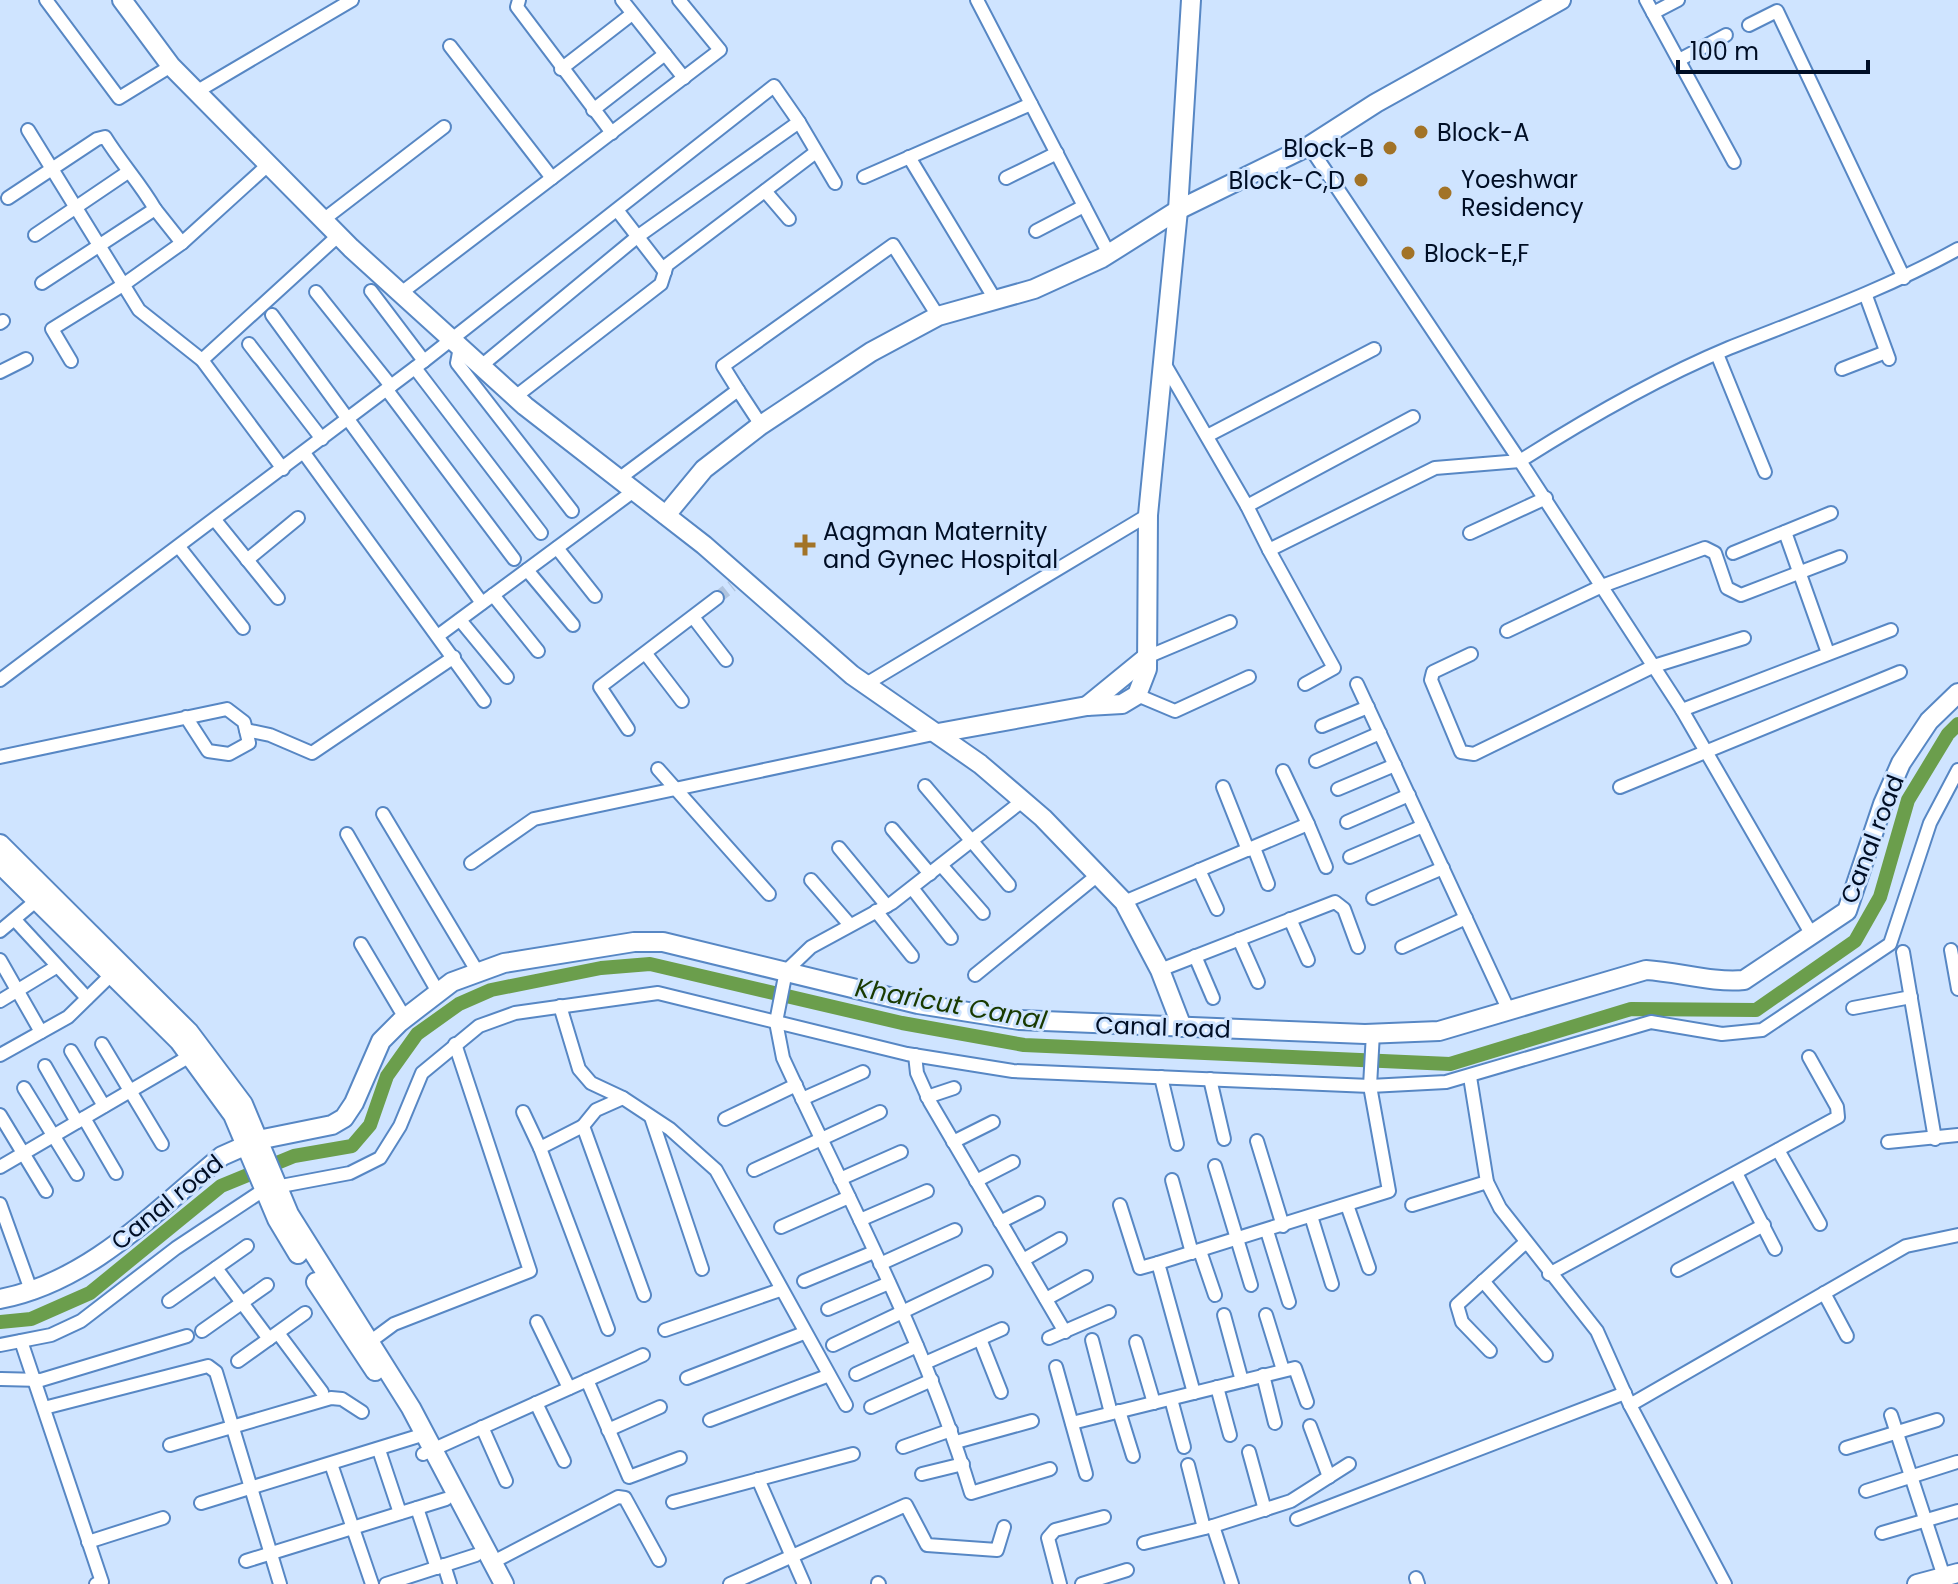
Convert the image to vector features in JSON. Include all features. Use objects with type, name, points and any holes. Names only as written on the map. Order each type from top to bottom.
[{"type":"street","points":[[46,0],[119,98],[171,66]]},
{"type":"street","points":[[122,0],[171,66],[196,92],[323,220],[515,397],[666,515],[737,582],[866,684],[938,733],[1043,818],[1124,902],[1160,970],[1182,1027]]},
{"type":"street","points":[[196,92],[352,0]]},
{"type":"street","points":[[519,0],[517,7],[612,133]]},
{"type":"street","points":[[622,0],[684,78]]},
{"type":"street","points":[[401,293],[720,50],[679,0]]},
{"type":"street","points":[[977,0],[1109,254]]},
{"type":"street","points":[[471,863],[534,819],[938,733],[1087,706],[1122,704],[1137,695],[1147,669],[1148,515],[1178,210],[1191,0]]},
{"type":"street","points":[[666,515],[704,469],[761,425],[871,352],[938,316],[1034,289],[1109,254],[1178,210],[1309,146],[1376,103],[1561,0]]},
{"type":"street","points":[[1646,0],[1734,162]]},
{"type":"street","points":[[1653,13],[1678,0]]},
{"type":"street","points":[[1749,25],[1777,11],[1904,278]]},
{"type":"street","points":[[561,69],[632,14]]},
{"type":"street","points":[[1679,60],[1726,35]]},
{"type":"street","points":[[450,46],[552,178]]},
{"type":"street","points":[[593,110],[665,54]]},
{"type":"street","points":[[0,680],[420,364],[456,344],[617,210],[774,86],[835,183]]},
{"type":"street","points":[[864,177],[1031,104]]},
{"type":"street","points":[[481,366],[637,237],[799,122]]},
{"type":"street","points":[[323,220],[444,127]]},
{"type":"street","points":[[28,130],[139,310],[202,360],[283,469]]},
{"type":"street","points":[[8,198],[105,137],[182,243]]},
{"type":"street","points":[[1309,146],[1546,498],[1654,666],[1812,935]]},
{"type":"street","points":[[515,397],[661,284],[667,265],[816,152]]},
{"type":"street","points":[[1006,178],[1057,153]]},
{"type":"street","points":[[909,157],[996,301]]},
{"type":"street","points":[[71,361],[52,329],[123,285],[182,243],[269,164]]},
{"type":"street","points":[[35,235],[128,172]]},
{"type":"street","points":[[765,191],[789,219]]},
{"type":"street","points":[[1036,231],[1084,206]]},
{"type":"street","points":[[42,283],[155,209]]},
{"type":"street","points":[[617,210],[665,272]]},
{"type":"street","points":[[202,360],[339,235]]},
{"type":"street","points":[[761,425],[723,366],[893,245],[938,316]]},
{"type":"street","points":[[1269,550],[1435,468],[1520,461],[1581,422],[1717,354],[1866,296],[1958,249]]},
{"type":"street","points":[[371,291],[541,533]]},
{"type":"street","points":[[316,292],[514,559]]},
{"type":"street","points":[[1842,369],[1888,356],[1866,296]]},
{"type":"street","points":[[272,315],[348,420],[488,599],[538,651]]},
{"type":"street","points":[[249,344],[322,439]]},
{"type":"street","points":[[456,344],[457,363],[572,511]]},
{"type":"street","points":[[1207,436],[1374,349]]},
{"type":"street","points":[[1717,354],[1765,472]]},
{"type":"street","points":[[0,372],[26,359]]},
{"type":"street","points":[[1162,359],[1247,506],[1334,668],[1305,684]]},
{"type":"street","points":[[439,635],[557,548],[738,390]]},
{"type":"street","points":[[1247,506],[1413,417]]},
{"type":"street","points":[[304,453],[484,701]]},
{"type":"street","points":[[1470,533],[1546,498]]},
{"type":"street","points":[[1733,553],[1831,513]]},
{"type":"street","points":[[866,684],[1148,515]]},
{"type":"street","points":[[247,560],[298,518]]},
{"type":"street","points":[[215,520],[278,598]]},
{"type":"street","points":[[1785,532],[1828,653]]},
{"type":"street","points":[[179,547],[243,628]]},
{"type":"street","points":[[557,548],[595,596]]},
{"type":"street","points":[[1507,631],[1602,586],[1705,548],[1715,553],[1727,588],[1741,595],[1840,557]]},
{"type":"street","points":[[527,570],[573,625]]},
{"type":"street","points":[[628,729],[600,687],[717,598]]},
{"type":"street","points":[[693,617],[726,660]]},
{"type":"street","points":[[460,620],[507,677]]},
{"type":"street","points":[[1087,706],[1147,657],[1230,622]]},
{"type":"street","points":[[1682,710],[1891,630]]},
{"type":"street","points":[[1471,654],[1433,672],[1431,680],[1461,752],[1474,754],[1654,666],[1744,638]]},
{"type":"street","points":[[646,654],[682,701]]},
{"type":"street","points":[[246,730],[270,735],[312,753],[454,657]]},
{"type":"street","points":[[1620,787],[1900,672]]},
{"type":"street","points":[[1137,695],[1175,711],[1249,677]]},
{"type":"street","points":[[1357,684],[1509,1011]]},
{"type":"street","name":"Canal road","points":[[0,1299],[32,1293],[89,1265],[222,1156],[332,1125],[344,1118],[354,1103],[372,1056],[405,1018],[438,992],[477,971],[504,963],[634,942],[663,942],[786,975],[918,1004],[1019,1020],[1373,1038],[1439,1031],[1605,979],[1646,970],[1678,972],[1725,982],[1744,980],[1847,911],[1883,804],[1901,763],[1929,721],[1958,693]]},
{"type":"street","points":[[1322,726],[1368,707]]},
{"type":"street","points":[[0,757],[186,717],[227,709],[244,722],[249,743],[229,754],[208,751],[186,717]]},
{"type":"street","points":[[1316,761],[1380,733]]},
{"type":"street","points":[[1338,789],[1395,765]]},
{"type":"street","points":[[658,769],[769,894]]},
{"type":"street","points":[[0,1345],[51,1335],[81,1321],[176,1248],[269,1188],[350,1173],[380,1158],[400,1126],[422,1073],[455,1044],[491,1020],[560,1006],[658,993],[915,1055],[1013,1071],[1210,1079],[1446,1082],[1651,1022],[1722,1034],[1762,1030],[1890,944],[1930,823],[1958,770]]},
{"type":"street","points":[[1283,771],[1326,867]]},
{"type":"street","points":[[925,786],[1009,885]]},
{"type":"street","points":[[1223,787],[1268,884]]},
{"type":"street","points":[[1347,822],[1409,795]]},
{"type":"street","points":[[1021,802],[882,909],[811,947],[786,975],[776,1022],[783,1058],[925,1363],[954,1436],[971,1493],[1050,1469]]},
{"type":"street","points":[[383,814],[477,971]]},
{"type":"street","points":[[1124,902],[1308,824]]},
{"type":"street","points":[[1350,857],[1423,826]]},
{"type":"street","points":[[892,829],[930,874]]},
{"type":"street","points":[[347,834],[438,992]]},
{"type":"street","points":[[0,844],[189,1032],[243,1104],[277,1219],[315,1306],[424,1444],[446,1499],[504,1584]]},
{"type":"street","points":[[839,848],[912,956]]},
{"type":"street","points":[[0,864],[190,1056],[253,1146]]},
{"type":"street","points":[[941,865],[983,913]]},
{"type":"street","points":[[1373,898],[1443,868]]},
{"type":"street","points":[[1199,870],[1217,909]]},
{"type":"street","points":[[975,975],[1099,874]]},
{"type":"street","points":[[811,880],[850,925]]},
{"type":"street","points":[[912,888],[951,938]]},
{"type":"street","points":[[0,931],[37,900]]},
{"type":"street","points":[[1160,970],[1335,902],[1344,909],[1358,947]]},
{"type":"street","points":[[1402,947],[1466,918]]},
{"type":"street","points":[[1290,919],[1308,960]]},
{"type":"street","points":[[15,920],[87,998]]},
{"type":"street","points":[[1239,939],[1258,982]]},
{"type":"street","points":[[361,944],[405,1018]]},
{"type":"street","points":[[1951,950],[1958,989]]},
{"type":"street","points":[[1903,952],[1935,1139]]},
{"type":"street","points":[[1195,956],[1213,998]]},
{"type":"street","points":[[0,960],[41,1032]]},
{"type":"street","points":[[0,1001],[56,967]]},
{"type":"street","points":[[0,1055],[68,1017],[112,974]]},
{"type":"street","points":[[1853,1008],[1911,997]]},
{"type":"street","points":[[560,1006],[579,1069],[591,1083],[623,1098],[651,1117],[716,1170],[827,1376],[846,1405]]},
{"type":"street","points":[[1120,1205],[1140,1268],[1389,1191],[1371,1082],[1373,1038]]},
{"type":"street","points":[[102,1044],[162,1144]]},
{"type":"street","points":[[371,1341],[394,1324],[530,1271],[455,1044]]},
{"type":"street","points":[[71,1051],[104,1106]]},
{"type":"street","points":[[915,1055],[917,1073],[927,1097],[1065,1332]]},
{"type":"street","points":[[0,1167],[190,1056]]},
{"type":"street","points":[[1549,1274],[1838,1117],[1837,1107],[1809,1057]]},
{"type":"street","points":[[45,1066],[116,1173]]},
{"type":"street","points":[[802,1099],[863,1072]]},
{"type":"street","points":[[1161,1077],[1177,1144]]},
{"type":"street","points":[[1470,1077],[1487,1182],[1500,1208],[1597,1331],[1628,1399],[1725,1584]]},
{"type":"street","points":[[1210,1079],[1224,1139]]},
{"type":"street","points":[[725,1119],[796,1085]]},
{"type":"street","points":[[24,1088],[77,1174]]},
{"type":"street","points":[[927,1097],[954,1088]]},
{"type":"street","points":[[540,1148],[583,1126],[596,1110],[623,1098]]},
{"type":"street","points":[[523,1112],[540,1148],[608,1329]]},
{"type":"street","points":[[754,1170],[880,1112]]},
{"type":"street","points":[[0,1115],[46,1191]]},
{"type":"street","points":[[651,1117],[702,1269]]},
{"type":"street","points":[[953,1142],[993,1122]]},
{"type":"street","points":[[583,1126],[644,1295]]},
{"type":"street","points":[[1888,1142],[1958,1135]]},
{"type":"street","points":[[1257,1141],[1283,1226]]},
{"type":"street","points":[[1778,1150],[1820,1224]]},
{"type":"street","points":[[840,1179],[901,1152]]},
{"type":"street","points":[[976,1181],[1013,1162]]},
{"type":"street","points":[[1215,1166],[1251,1285]]},
{"type":"street","points":[[1736,1173],[1775,1249]]},
{"type":"street","points":[[1172,1180],[1196,1252],[1215,1295]]},
{"type":"street","points":[[1412,1205],[1487,1182]]},
{"type":"street","points":[[269,1188],[371,1341],[485,1559],[491,1584]]},
{"type":"street","points":[[860,1220],[927,1191]]},
{"type":"street","points":[[781,1227],[849,1197]]},
{"type":"street","points":[[1000,1222],[1038,1203]]},
{"type":"street","points":[[0,1204],[32,1293]]},
{"type":"street","points":[[1347,1205],[1369,1268]]},
{"type":"street","points":[[1311,1216],[1332,1284]]},
{"type":"street","points":[[1678,1270],[1764,1225]]},
{"type":"street","points":[[804,1281],[955,1230]]},
{"type":"street","points":[[1267,1231],[1289,1302]]},
{"type":"street","points":[[1297,1519],[1628,1399],[1906,1246],[1958,1235]]},
{"type":"street","points":[[1023,1260],[1060,1239]]},
{"type":"street","points":[[1490,1351],[1457,1312],[1457,1305],[1526,1242]]},
{"type":"street","points":[[169,1301],[247,1246]]},
{"type":"street","points":[[1158,1263],[1194,1393]]},
{"type":"street","points":[[216,1268],[242,1303],[322,1392]]},
{"type":"street","points":[[833,1345],[986,1272]]},
{"type":"street","points":[[1046,1299],[1086,1277]]},
{"type":"street","points":[[1483,1281],[1546,1355]]},
{"type":"street","points":[[828,1309],[889,1283]]},
{"type":"street","points":[[202,1331],[267,1285]]},
{"type":"street","points":[[665,1330],[780,1290]]},
{"type":"street","points":[[1824,1293],[1847,1336]]},
{"type":"street","points":[[238,1361],[315,1306]]},
{"type":"street","points":[[1049,1338],[1109,1312]]},
{"type":"street","points":[[1224,1315],[1242,1381]]},
{"type":"street","points":[[1266,1315],[1283,1370]]},
{"type":"street","points":[[537,1322],[569,1388]]},
{"type":"street","points":[[925,1363],[1002,1329]]},
{"type":"street","points":[[687,1378],[804,1333]]},
{"type":"street","points":[[1,1379],[34,1380],[187,1336]]},
{"type":"street","points":[[980,1339],[1001,1392]]},
{"type":"street","points":[[1092,1340],[1133,1456]]},
{"type":"street","points":[[21,1341],[102,1582],[96,1584]]},
{"type":"street","points":[[1136,1342],[1154,1403]]},
{"type":"street","points":[[856,1374],[917,1346]]},
{"type":"street","points":[[201,1503],[379,1450],[424,1444],[482,1427],[643,1355]]},
{"type":"street","points":[[44,1408],[208,1366],[216,1372],[222,1384],[280,1584]]},
{"type":"street","points":[[1056,1367],[1086,1474]]},
{"type":"street","points":[[1072,1423],[1295,1368],[1307,1402]]},
{"type":"street","points":[[1263,1375],[1275,1423]]},
{"type":"street","points":[[710,1420],[827,1376]]},
{"type":"street","points":[[587,1380],[629,1477],[680,1458]]},
{"type":"street","points":[[871,1407],[932,1380]]},
{"type":"street","points":[[1217,1387],[1230,1435]]},
{"type":"street","points":[[170,1445],[337,1398],[362,1412]]},
{"type":"street","points":[[1171,1399],[1184,1447]]},
{"type":"street","points":[[536,1403],[564,1461]]},
{"type":"street","points":[[608,1430],[660,1407]]},
{"type":"street","points":[[1891,1415],[1926,1520],[1950,1578],[1917,1584]]},
{"type":"street","points":[[1846,1448],[1937,1420]]},
{"type":"street","points":[[903,1447],[1032,1421]]},
{"type":"street","points":[[1310,1426],[1329,1477]]},
{"type":"street","points":[[482,1427],[506,1481]]},
{"type":"street","points":[[379,1450],[400,1513]]},
{"type":"street","points":[[1249,1452],[1265,1510]]},
{"type":"street","points":[[673,1502],[853,1454]]},
{"type":"street","points":[[1866,1491],[1957,1462]]},
{"type":"street","points":[[331,1464],[372,1584]]},
{"type":"street","points":[[922,1474],[963,1464]]},
{"type":"street","points":[[1144,1543],[1209,1527],[1291,1501],[1349,1464]]},
{"type":"street","points":[[1188,1465],[1232,1584]]},
{"type":"street","points":[[758,1479],[804,1584]]},
{"type":"street","points":[[386,1584],[440,1567],[485,1559],[618,1497],[625,1498],[659,1560]]},
{"type":"street","points":[[246,1561],[446,1499]]},
{"type":"street","points":[[732,1584],[906,1505],[927,1545],[997,1550],[1004,1527]]},
{"type":"street","points":[[417,1508],[440,1567],[450,1584]]},
{"type":"street","points":[[1882,1533],[1958,1511]]},
{"type":"street","points":[[1060,1584],[1048,1538],[1055,1530],[1104,1517]]},
{"type":"street","points":[[88,1542],[163,1518]]},
{"type":"street","points":[[1082,1584],[1127,1570]]},
{"type":"waterway","name":"Kharicut Canal","points":[[0,1322],[31,1319],[90,1293],[221,1186],[294,1156],[352,1146],[370,1125],[387,1076],[417,1034],[459,1004],[491,990],[601,968],[650,964],[902,1023],[1024,1045],[1450,1064],[1631,1009],[1756,1010],[1855,941],[1880,897],[1908,800],[1948,734],[1958,724]]},
{"type":"tunnel","points":[[717,598],[732,586]]},
{"type":"place","name":"Block-A","points":[[1421,132]]},
{"type":"place","name":"Block-B","points":[[1390,148]]},
{"type":"place","name":"Block-C,D","points":[[1361,180]]},
{"type":"place","name":"Yoeshwar Residency","points":[[1445,193]]},
{"type":"place","name":"Block-E,F","points":[[1408,253]]},
{"type":"place","name":"Aagman Maternity and Gynec Hospital","points":[[805,545]]}]
